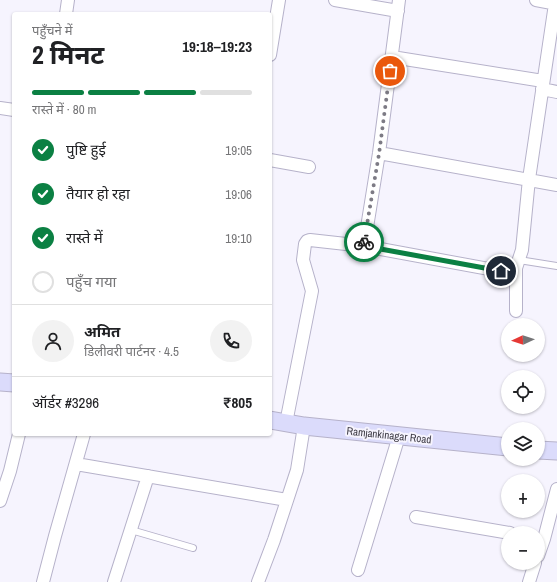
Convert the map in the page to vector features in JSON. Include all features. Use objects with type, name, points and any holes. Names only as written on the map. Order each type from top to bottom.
[{"type":"street","points":[[66,12],[68,0]]},
{"type":"street","points":[[272,43],[279,0]]},
{"type":"street","points":[[335,0],[398,5],[379,154],[364,246]]},
{"type":"street","points":[[516,311],[516,268],[522,250],[529,180],[556,4],[536,0]]},
{"type":"street","points":[[392,57],[543,85],[557,92]]},
{"type":"street","points":[[0,108],[12,110]]},
{"type":"street","points":[[379,154],[557,185]]},
{"type":"street","points":[[272,160],[309,167]]},
{"type":"street","points":[[278,422],[312,291],[303,260],[305,244],[307,241],[310,240],[364,246],[516,274]]},
{"type":"street","points":[[0,382],[12,383]]},
{"type":"street","name":"Ramjankinagar Road","points":[[278,422],[501,446]]},
{"type":"street","points":[[258,582],[274,540],[297,470],[304,426]]},
{"type":"street","points":[[1,498],[10,471],[19,436]]},
{"type":"street","points":[[43,582],[83,436]]},
{"type":"street","points":[[358,570],[399,436]]},
{"type":"street","points":[[545,450],[557,451]]},
{"type":"street","points":[[76,464],[287,500]]},
{"type":"street","points":[[114,582],[148,476]]},
{"type":"street","points":[[545,526],[557,489]]},
{"type":"street","points":[[416,517],[501,531]]},
{"type":"street","points":[[529,582],[533,570]]},
{"type":"lane","points":[[519,260],[557,266]]},
{"type":"lane","points":[[130,530],[193,548]]},
{"type":"way so far","points":[[364,242],[379,154],[390,71]]},
{"type":"route","points":[[364,242],[364,246],[501,271]]}]
